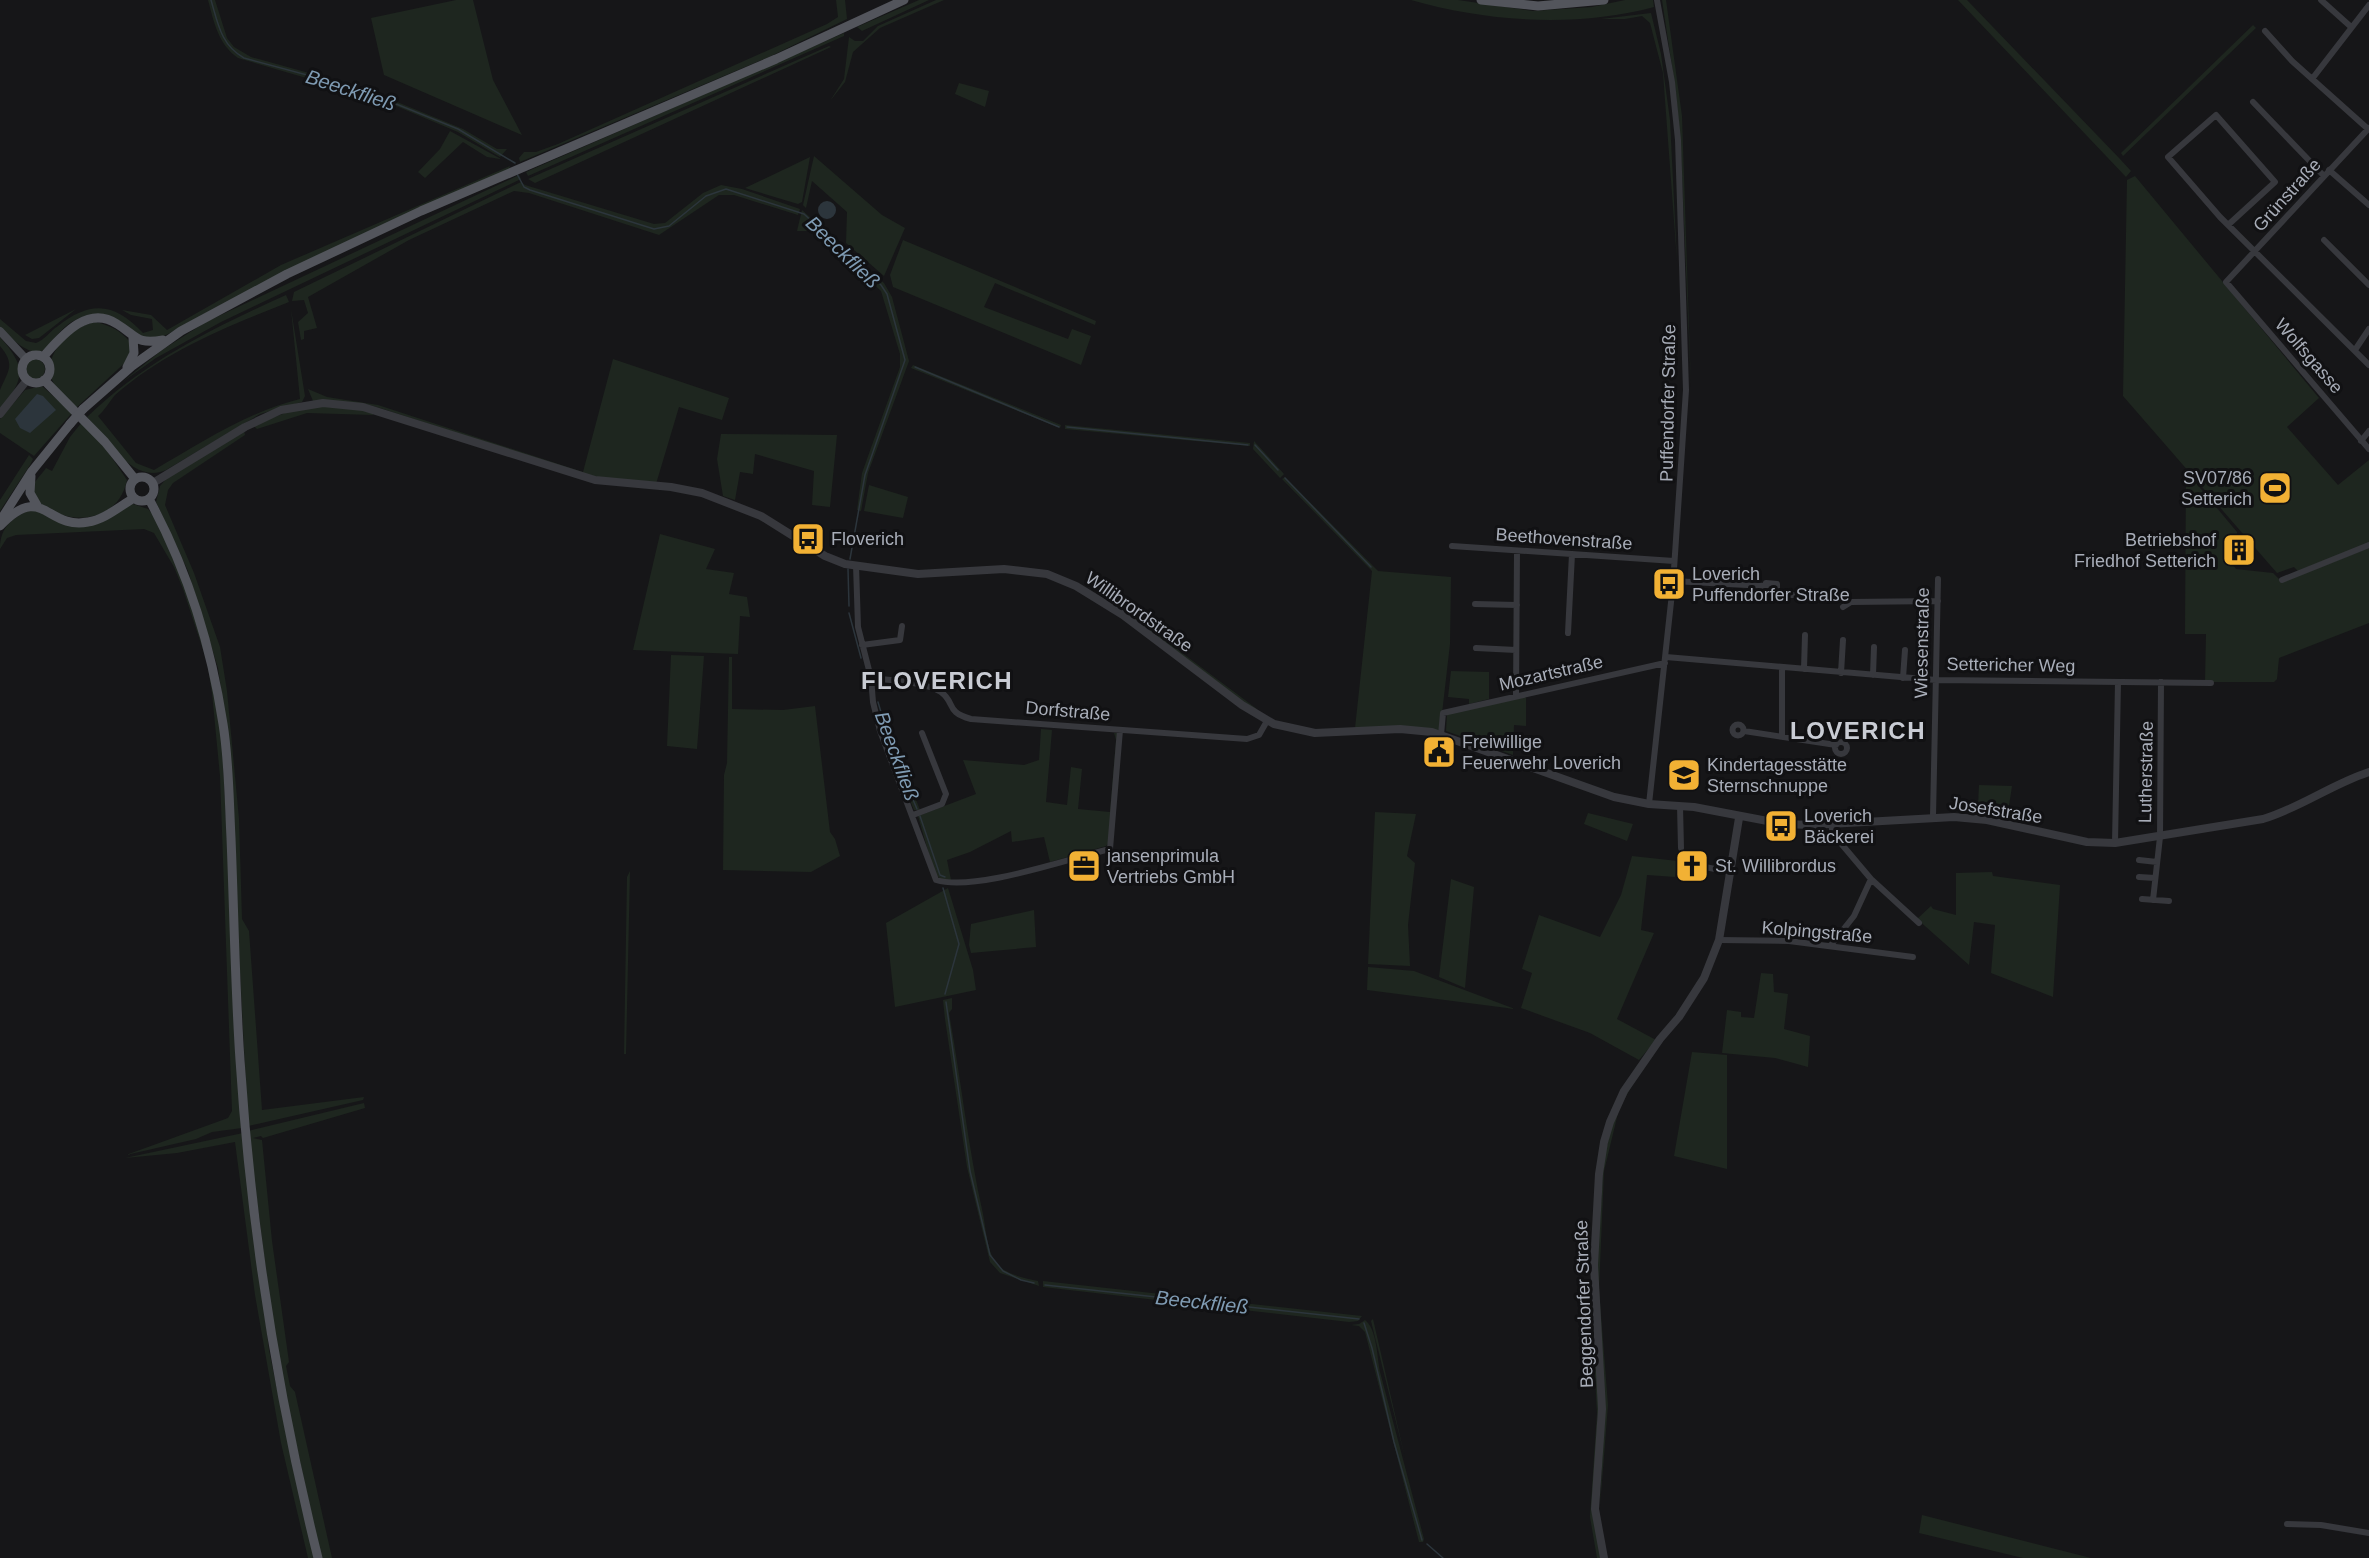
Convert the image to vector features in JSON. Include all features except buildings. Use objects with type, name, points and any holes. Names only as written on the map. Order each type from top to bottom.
[{"type":"main road","points":[[0,524],[34,469],[69,424],[122,374],[168,339],[287,274],[421,211],[776,59],[904,0]]},
{"type":"main road","points":[[1481,0],[1538,6],[1604,0]]},
{"type":"main road","points":[[44,357],[73,327],[88,320],[109,319],[133,338],[145,342],[168,339]]},
{"type":"main road","points":[[0,331],[26,359]]},
{"type":"main road","points":[[122,374],[134,353],[133,338]]},
{"type":"main road","points":[[38,355],[44,357],[50,371],[44,380],[36,383],[27,380],[21,370],[26,359],[38,355]]},
{"type":"main road","points":[[44,380],[105,442],[135,479]]},
{"type":"main road","points":[[34,469],[30,493],[38,507]]},
{"type":"main road","points":[[0,524],[16,510],[29,506],[38,507],[68,521],[88,522],[99,519],[134,498],[144,501],[149,499],[154,491],[153,483],[145,477],[135,479],[130,488],[134,498]]},
{"type":"main road","points":[[149,499],[175,549],[190,586],[199,614],[224,724],[229,787],[240,1060],[256,1233],[279,1384],[318,1558]]},
{"type":"street","points":[[2321,0],[2350,26]]},
{"type":"street","name":"Puffendorfer Straße","points":[[1649,804],[1673,581],[1685,433],[1685,301],[1676,120],[1657,2]]},
{"type":"street","points":[[2312,79],[2350,26],[2369,5]]},
{"type":"street","points":[[2265,31],[2312,79],[2369,128]]},
{"type":"street","points":[[2253,102],[2324,176]]},
{"type":"street","points":[[2228,225],[2275,182],[2216,115],[2168,157],[2228,225],[2369,365]]},
{"type":"street","name":"Grünstraße","points":[[2226,282],[2369,128]]},
{"type":"street","points":[[2329,170],[2369,206]]},
{"type":"street","points":[[2324,240],[2369,285]]},
{"type":"street","name":"Wolfsgasse","points":[[2226,282],[2369,449]]},
{"type":"street","points":[[2355,350],[2369,329]]},
{"type":"street","points":[[0,414],[27,380]]},
{"type":"street","name":"Willibrordstraße","points":[[153,483],[257,420],[281,410],[323,403],[370,409],[595,480],[682,489],[718,499],[761,516],[825,556],[856,565],[918,574],[1004,568],[1047,574],[1076,586],[1122,615],[1267,721]]},
{"type":"street","points":[[2361,441],[2369,431]]},
{"type":"street","points":[[2282,580],[2369,545]]},
{"type":"street","name":"Beethovenstraße","points":[[1452,546],[1674,561]]},
{"type":"street","points":[[1516,696],[1517,552]]},
{"type":"street","points":[[1568,633],[1572,555]]},
{"type":"street","points":[[856,565],[856,610],[871,678],[873,702],[880,730],[913,815],[933,877],[948,884],[979,882],[1110,849],[1119,730]]},
{"type":"street","name":"Wiesenstraße","points":[[1933,816],[1938,579]]},
{"type":"street","points":[[1673,581],[1766,586],[1766,583],[1778,584],[1777,595]]},
{"type":"street","points":[[1766,586],[1766,596],[1798,595]]},
{"type":"street","points":[[1843,607],[1851,602],[1938,601]]},
{"type":"street","points":[[1475,604],[1517,605]]},
{"type":"street","points":[[862,645],[900,640],[902,626]]},
{"type":"street","points":[[1804,669],[1805,635]]},
{"type":"street","points":[[1841,673],[1843,640]]},
{"type":"street","points":[[1872,675],[1874,647]]},
{"type":"street","points":[[1476,648],[1516,650]]},
{"type":"street","points":[[1903,678],[1905,650]]},
{"type":"street","name":"Settericher Weg","points":[[1665,660],[1936,680],[2211,683]]},
{"type":"street","name":"Mozartstraße","points":[[1441,735],[1443,713],[1665,660]]},
{"type":"street","points":[[1782,668],[1782,735]]},
{"type":"street","name":"Dorfstraße","points":[[871,678],[936,690],[945,697],[952,711],[971,719],[1247,740],[1258,735],[1267,721]]},
{"type":"street","points":[[2115,843],[2118,682]]},
{"type":"street","name":"Lutherstraße","points":[[2153,900],[2160,837],[2162,682]]},
{"type":"street","name":"Josefstraße","points":[[1267,721],[1302,731],[1417,730],[1441,735],[1596,792],[1649,804],[1680,806],[1739,818],[1783,824],[1831,824],[1933,816],[1979,819],[2087,842],[2115,843],[2160,837],[2278,815],[2344,781],[2369,772]]},
{"type":"street","points":[[1744,731],[1836,745]]},
{"type":"street","points":[[913,815],[942,804],[946,794],[922,733]]},
{"type":"street","points":[[1680,806],[1682,848]]},
{"type":"street","name":"Beggendorfer Straße","points":[[1604,1558],[1595,1509],[1602,1409],[1594,1243],[1599,1174],[1604,1142],[1624,1091],[1693,997],[1704,978],[1719,940],[1739,818]]},
{"type":"street","points":[[1831,824],[1833,834],[1870,879],[1919,923]]},
{"type":"street","points":[[2139,860],[2157,862]]},
{"type":"street","points":[[1705,867],[1730,872]]},
{"type":"street","points":[[2139,877],[2155,879]]},
{"type":"street","points":[[1831,945],[1854,916],[1870,879]]},
{"type":"street","points":[[2142,899],[2169,901]]},
{"type":"street","name":"Kolpingstraße","points":[[1719,940],[1831,945],[1913,957]]},
{"type":"street","points":[[2287,1524],[2320,1525],[2369,1533]]},
{"type":"shaded area","points":[[208,0],[215,0],[227,38],[234,47],[251,57],[363,88],[463,129],[497,149],[507,149],[500,157],[458,132],[382,100],[238,58],[221,39]]},
{"type":"shaded area","points":[[456,0],[473,0],[493,80],[522,135],[384,75],[371,18]]},
{"type":"shaded area","points":[[836,0],[845,0],[847,19],[769,57],[520,162],[519,158],[524,152],[536,152],[558,144],[827,24],[838,17]]},
{"type":"shaded area","points":[[919,0],[929,0],[862,31],[857,27]]},
{"type":"shaded area","points":[[936,0],[944,0],[880,28],[853,52],[845,82],[830,101],[844,79],[849,37],[855,41],[863,41],[878,26]]},
{"type":"shaded area","points":[[1411,0],[1458,0],[1533,11],[1592,7],[1625,0],[1653,0],[1654,7],[1594,18],[1532,20],[1470,13]]},
{"type":"shaded area","points":[[1662,0],[1666,0],[1682,116],[1691,387],[1681,153],[1676,93]]},
{"type":"shaded area","points":[[1958,0],[1967,0],[2120,159],[2131,171],[2126,177]]},
{"type":"shaded area","points":[[1651,13],[1661,54],[1670,120],[1677,261],[1663,73],[1650,23],[1642,16],[1601,19]]},
{"type":"shaded area","points":[[2253,25],[2256,28],[2123,156],[2121,153]]},
{"type":"shaded area","points":[[844,33],[844,36],[528,176],[526,172]]},
{"type":"shaded area","points":[[831,47],[535,183],[528,179]]},
{"type":"shaded area","points":[[959,83],[989,91],[985,107],[955,94]]},
{"type":"shaded area","points":[[450,131],[501,159],[487,157],[463,142],[425,178],[418,172],[440,149]]},
{"type":"shaded area","points":[[814,156],[882,215],[905,228],[884,276],[846,243],[847,212],[812,181],[806,208],[803,205]]},
{"type":"shaded area","points":[[810,157],[802,202],[798,204],[745,188]]},
{"type":"shaded area","points":[[510,166],[509,169],[225,303],[156,339],[139,336],[109,317],[87,316],[72,322],[48,347],[41,351],[31,351],[18,344],[0,328],[0,319],[26,341],[36,343],[81,312],[102,308],[123,316],[143,333],[153,330],[152,319],[131,315],[122,310],[151,315],[167,330],[281,265]]},
{"type":"shaded area","points":[[519,175],[521,179],[221,322],[156,358],[121,383],[162,350],[206,322]]},
{"type":"shaded area","points":[[2135,176],[2319,398],[2287,427],[2338,485],[2369,460],[2369,543],[2298,571],[2294,567],[2277,573],[2123,396],[2127,180]]},
{"type":"shaded area","points":[[521,182],[654,224],[665,223],[703,193],[721,185],[742,189],[800,209],[798,215],[734,195],[719,195],[659,235],[529,193],[514,191],[409,240],[308,297],[317,328],[304,331],[304,339],[301,340],[298,322],[308,313],[304,300],[292,301],[294,292]]},
{"type":"shaded area","points":[[823,201],[831,201],[836,206],[834,217],[823,219],[818,214],[818,206]]},
{"type":"shaded area","points":[[802,210],[884,283],[892,297],[909,361],[868,473],[861,511],[857,510],[862,473],[900,367],[900,354],[881,291],[818,231],[797,231]]},
{"type":"shaded area","points":[[903,240],[1096,321],[1095,325],[995,283],[984,307],[1068,339],[1072,329],[1091,336],[1081,365],[893,287],[890,275]]},
{"type":"shaded area","points":[[286,295],[289,302],[220,330],[155,365],[115,395],[98,416],[136,463],[154,470],[243,420],[300,399],[291,309],[305,396],[302,402],[260,414],[166,470],[154,473],[132,466],[112,447],[87,417],[109,397],[156,362],[206,333]]},
{"type":"shaded area","points":[[76,309],[39,338],[32,339],[25,335]]},
{"type":"shaded area","points":[[96,322],[123,334],[130,342],[130,358],[76,408],[54,384],[50,373],[51,363],[54,353],[68,336],[77,329]]},
{"type":"shaded area","points":[[0,337],[15,357],[20,373],[14,389],[0,410],[0,390],[8,373],[9,363],[0,346]]},
{"type":"shaded area","points":[[35,359],[42,362],[45,369],[42,376],[35,379],[28,376],[25,369],[28,362]]},
{"type":"shaded area","points":[[613,359],[729,398],[722,420],[679,407],[656,484],[618,481],[583,474],[365,404],[313,401],[308,389],[327,397],[378,405],[583,472]]},
{"type":"shaded area","points":[[913,365],[1061,425],[1060,428],[911,368]]},
{"type":"shaded area","points":[[42,386],[72,413],[34,456],[0,433],[0,419],[25,390]]},
{"type":"shaded area","points":[[37,394],[43,396],[56,410],[30,433],[20,428],[15,419]]},
{"type":"shaded area","points":[[338,406],[373,412],[373,415],[307,413],[257,429],[253,425],[301,407]]},
{"type":"shaded area","points":[[82,422],[102,443],[127,480],[119,499],[106,511],[91,517],[58,514],[45,507],[36,498],[33,487],[46,468],[52,471],[70,437]]},
{"type":"shaded area","points":[[1065,425],[1250,443],[1250,446],[1065,429]]},
{"type":"shaded area","points":[[244,430],[245,435],[173,483],[168,490],[165,505],[194,573],[220,647],[227,691],[239,819],[242,919],[249,931],[262,1110],[364,1097],[363,1100],[248,1126],[228,738],[218,668],[188,571],[156,502],[160,486],[167,478]]},
{"type":"shaded area","points":[[721,434],[837,435],[830,507],[812,505],[814,471],[755,454],[753,474],[740,472],[735,500],[723,496],[717,459]]},
{"type":"shaded area","points":[[1254,441],[1284,474],[1280,478],[1253,449]]},
{"type":"shaded area","points":[[29,455],[33,459],[30,465],[0,511],[0,500]]},
{"type":"shaded area","points":[[2186,471],[2237,532],[2237,539],[2225,545],[2225,554],[2236,569],[2273,573],[2282,582],[2369,548],[2369,623],[2279,658],[2277,679],[2274,682],[2205,682],[2206,634],[2185,634]]},
{"type":"shaded area","points":[[1285,477],[1378,571],[1451,577],[1450,644],[1440,731],[1403,726],[1355,728],[1372,571],[1282,479]]},
{"type":"shaded area","points":[[869,485],[908,497],[903,518],[864,511]]},
{"type":"shaded area","points":[[133,504],[148,509],[155,517],[181,571],[211,669],[222,742],[242,1128],[212,1132],[196,1139],[126,1155],[228,1118],[232,1111],[220,776],[207,662],[174,567],[154,533],[144,529],[16,535],[7,538],[0,549],[2,534],[9,524],[32,509],[76,527]]},
{"type":"shaded area","points":[[660,534],[715,549],[706,569],[734,573],[729,594],[747,597],[750,617],[740,616],[738,654],[633,650]]},
{"type":"shaded area","points":[[1130,614],[1257,709],[1257,711],[1130,618]]},
{"type":"shaded area","points":[[671,655],[704,656],[697,749],[667,746]]},
{"type":"shaded area","points":[[729,657],[732,657],[732,709],[783,710],[815,706],[830,832],[835,839],[840,856],[811,872],[723,870]]},
{"type":"shaded area","points":[[1451,671],[1489,672],[1489,699],[1469,704],[1469,699],[1448,697]]},
{"type":"shaded area","points":[[1526,697],[1526,726],[1514,725],[1513,755],[1446,731],[1447,714]]},
{"type":"shaded area","points":[[1041,729],[1052,730],[1046,802],[1067,805],[1071,767],[1082,769],[1078,809],[1110,812],[1116,740],[1114,733],[1118,733],[1110,841],[1106,846],[1050,862],[1044,837],[1012,842],[1011,831],[970,852],[947,860],[951,880],[940,879],[934,872],[918,816],[976,794],[963,760],[1024,765],[1039,760]]},
{"type":"shaded area","points":[[891,736],[920,810],[914,810],[885,739]]},
{"type":"shaded area","points":[[1979,785],[2012,786],[2007,819],[1981,815],[1978,806]]},
{"type":"shaded area","points":[[1375,812],[1416,814],[1407,856],[1415,863],[1408,925],[1410,966],[1368,964]]},
{"type":"shaded area","points":[[1588,813],[1633,824],[1627,841],[1584,824]]},
{"type":"shaded area","points":[[1632,856],[1678,861],[1675,877],[1647,875],[1641,930],[1654,933],[1617,1019],[1656,1040],[1639,1060],[1590,1033],[1521,1008],[1532,973],[1522,969],[1539,915],[1600,937],[1621,895]]},
{"type":"shaded area","points":[[630,871],[626,1054],[624,1054],[627,877]]},
{"type":"shaded area","points":[[1992,872],[1993,876],[2060,885],[2053,997],[1991,973],[1995,925],[1974,922],[1969,965],[1917,919],[1931,906],[1933,909],[1956,915],[1956,873]]},
{"type":"shaded area","points":[[1451,879],[1474,887],[1465,988],[1439,977]]},
{"type":"shaded area","points":[[948,888],[973,970],[976,990],[895,1007],[886,923]]},
{"type":"shaded area","points":[[1034,910],[1036,947],[971,953],[969,945],[971,924]]},
{"type":"shaded area","points":[[1368,967],[1414,971],[1515,1009],[1367,990]]},
{"type":"shaded area","points":[[1761,973],[1773,974],[1774,992],[1788,994],[1784,1029],[1810,1036],[1808,1067],[1775,1058],[1722,1053],[1727,1010],[1741,1012],[1741,1017],[1754,1018]]},
{"type":"shaded area","points":[[952,998],[952,1009],[949,1013],[987,1240],[996,1263],[1000,1267],[1016,1275],[1038,1281],[1039,1286],[1000,1273],[990,1262],[967,1167],[945,1019],[943,1000]]},
{"type":"shaded area","points":[[1692,1052],[1727,1055],[1727,1169],[1674,1156]]},
{"type":"shaded area","points":[[1634,1082],[1619,1109],[1604,1171],[1599,1289],[1608,1405],[1600,1506],[1603,1441],[1597,1265],[1604,1159],[1612,1123],[1626,1093]]},
{"type":"shaded area","points":[[364,1103],[365,1108],[263,1138],[261,1136],[253,1138],[262,1140],[272,1241],[289,1362],[286,1366],[290,1386],[295,1392],[332,1558],[321,1558],[277,1355],[248,1131]]},
{"type":"shaded area","points":[[243,1133],[269,1350],[294,1472],[315,1558],[308,1558],[281,1443],[255,1295],[235,1142],[177,1153],[125,1158]]},
{"type":"shaded area","points":[[1043,1281],[1362,1316],[1358,1321],[1349,1322],[1043,1287]]},
{"type":"shaded area","points":[[1592,1318],[1599,1391],[1593,1508],[1601,1558],[1597,1558],[1590,1517],[1597,1413]]},
{"type":"shaded area","points":[[1373,1319],[1405,1458],[1371,1321]]},
{"type":"shaded area","points":[[1365,1320],[1374,1336],[1380,1372],[1423,1542],[1419,1542],[1365,1332],[1359,1326],[1351,1325]]},
{"type":"shaded area","points":[[1922,1515],[2091,1558],[2023,1558],[1919,1533]]},
{"type":"waterway","name":"Beeckfließ","points":[[211,0],[225,40],[236,53],[244,58],[359,89],[458,129],[515,163]]},
{"type":"waterway","name":"Beeckfließ","points":[[517,174],[524,187],[530,190],[654,229],[669,226],[706,196],[726,189],[804,214],[881,285],[887,294],[905,360],[865,475],[850,559]]},
{"type":"waterway","points":[[915,367],[1059,427]]},
{"type":"waterway","points":[[1067,427],[1248,445]]},
{"type":"waterway","points":[[1255,445],[1278,470]]},
{"type":"waterway","points":[[1285,478],[1371,567]]},
{"type":"waterway","name":"Beeckfließ","points":[[848,569],[849,606]]},
{"type":"waterway","name":"Beeckfließ","points":[[849,613],[861,658]]},
{"type":"waterway","name":"Beeckfließ","points":[[878,702],[893,752],[917,809]]},
{"type":"waterway","name":"Beeckfließ","points":[[920,816],[940,875],[945,877]]},
{"type":"waterway","name":"Beeckfließ","points":[[943,888],[959,944],[945,994]]},
{"type":"waterway","name":"Beeckfließ","points":[[946,1002],[970,1171],[990,1255],[1003,1271],[1021,1280],[1034,1283]]},
{"type":"waterway","name":"Beeckfließ","points":[[1045,1285],[1359,1319]]},
{"type":"waterway","name":"Beeckfließ","points":[[1364,1323],[1422,1540]]},
{"type":"waterway","name":"Beeckfließ","points":[[1427,1544],[1443,1558]]},
{"type":"place","name":"SV07/86 Setterich","points":[[2275,488]]},
{"type":"place","name":"Floverich","points":[[808,539]]},
{"type":"place","name":"Betriebshof Friedhof Setterich","points":[[2239,550]]},
{"type":"place","name":"Loverich Puffendorfer Straße","points":[[1669,584]]},
{"type":"place","name":"Freiwillige Feuerwehr Loverich","points":[[1439,752]]},
{"type":"place","name":"Kindertagesstätte Sternschnuppe","points":[[1684,775]]},
{"type":"place","name":"Loverich Bäckerei","points":[[1781,826]]},
{"type":"place","name":"jansenprimula Vertriebs GmbH","points":[[1084,866]]},
{"type":"place","name":"St. Willibrordus","points":[[1692,866]]},
{"type":"district","name":"FLOVERICH","points":[[937,681]]},
{"type":"district","name":"LOVERICH","points":[[1858,731]]}]
